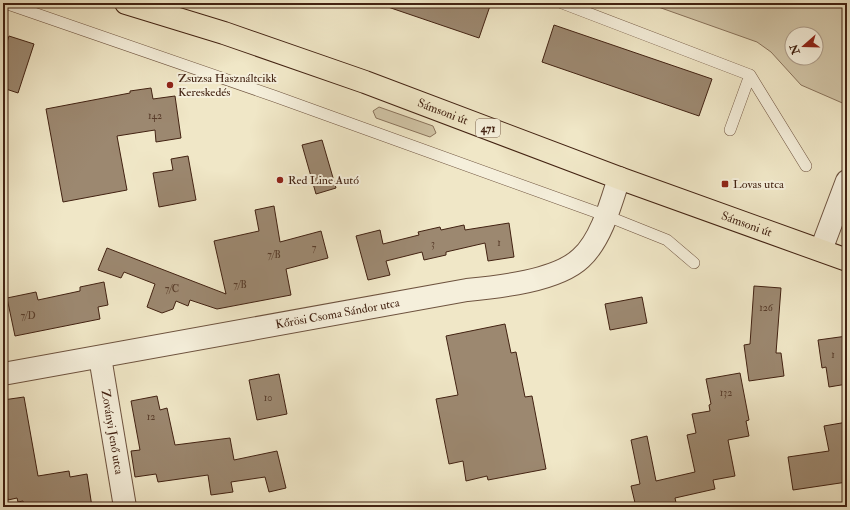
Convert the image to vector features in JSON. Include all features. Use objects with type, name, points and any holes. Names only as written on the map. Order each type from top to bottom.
[{"type":"main road","name":"Sámsoni út","points":[[126,3],[224,33],[365,82],[619,178],[847,260]]},
{"type":"street","name":"Kőrösi Csoma Sándor utca","points":[[3,374],[467,290],[500,287],[538,279],[565,268],[581,258],[607,216],[619,178]]},
{"type":"street","points":[[821,250],[847,181]]},
{"type":"street","name":"Zoványi Jenő utca","points":[[100,357],[125,507]]},
{"type":"lane","points":[[5,3],[281,99],[607,216],[668,240],[694,263]]},
{"type":"lane","points":[[562,3],[750,75],[806,166]]},
{"type":"lane","points":[[730,130],[750,75]]},
{"type":"shaded area","points":[[647,3],[847,3],[847,105],[801,85],[771,52],[757,42]]},
{"type":"shaded area","points":[[379,107],[433,126],[436,133],[430,137],[376,118],[373,111]]},
{"type":"building","points":[[386,3],[491,3],[479,38],[385,6]]},
{"type":"building","points":[[554,25],[712,79],[699,116],[542,62]]},
{"type":"building","points":[[9,36],[34,44],[18,93],[3,88],[3,55]]},
{"type":"building","points":[[151,88],[153,99],[175,96],[181,138],[156,142],[155,130],[117,136],[127,190],[63,202],[46,109]]},
{"type":"building","points":[[322,140],[336,188],[316,194],[302,145]]},
{"type":"building","points":[[188,156],[196,200],[159,207],[153,173],[173,170],[171,159]]},
{"type":"building","points":[[274,206],[280,242],[321,231],[328,258],[286,269],[291,295],[217,309],[190,300],[188,306],[176,301],[173,309],[162,313],[147,307],[155,284],[124,272],[121,278],[98,270],[107,248],[226,294],[214,241],[259,231],[255,210]]},
{"type":"building","points":[[509,223],[514,257],[488,261],[485,243],[446,252],[446,255],[424,260],[422,252],[386,261],[390,275],[368,280],[356,236],[380,230],[383,244],[419,235],[418,232],[440,227],[441,230],[464,225],[465,230]]},
{"type":"building","points":[[104,282],[108,305],[98,307],[100,319],[15,336],[7,298],[36,292],[38,300],[80,291],[80,287]]},
{"type":"building","points":[[754,286],[781,288],[776,353],[781,353],[784,376],[749,381],[744,345],[750,344]]},
{"type":"building","points":[[642,297],[647,323],[610,330],[605,304]]},
{"type":"building","points":[[505,324],[511,353],[516,352],[525,397],[532,396],[546,469],[488,480],[487,476],[466,481],[463,461],[449,464],[436,399],[458,395],[446,336]]},
{"type":"building","points":[[847,336],[847,384],[829,387],[826,367],[822,368],[818,340]]},
{"type":"building","points":[[740,373],[749,420],[746,421],[749,436],[728,440],[735,476],[713,480],[715,489],[675,498],[677,507],[636,507],[631,486],[640,484],[631,440],[647,436],[656,481],[695,472],[687,435],[696,433],[692,414],[710,411],[709,405],[711,404],[706,379]]},
{"type":"building","points":[[279,374],[287,414],[257,420],[249,380]]},
{"type":"building","points":[[157,396],[160,410],[167,408],[175,445],[230,438],[234,460],[277,451],[286,488],[269,492],[265,477],[231,482],[233,492],[211,495],[208,475],[158,482],[156,474],[135,477],[131,451],[140,450],[131,401]]},
{"type":"building","points":[[24,397],[38,476],[69,471],[70,477],[87,474],[92,507],[24,507],[23,501],[18,502],[17,498],[8,500],[3,473],[3,468],[6,467],[3,450],[3,400]]},
{"type":"building","points":[[847,422],[847,482],[793,490],[788,457],[829,451],[824,426]]},
{"type":"place","name":"Zsuzsa Használtcikk Kereskedés","points":[[170,85]]},
{"type":"place","name":"Red Line Autó","points":[[280,180]]},
{"type":"place","name":"Lovas utca","points":[[725,184]]}]
